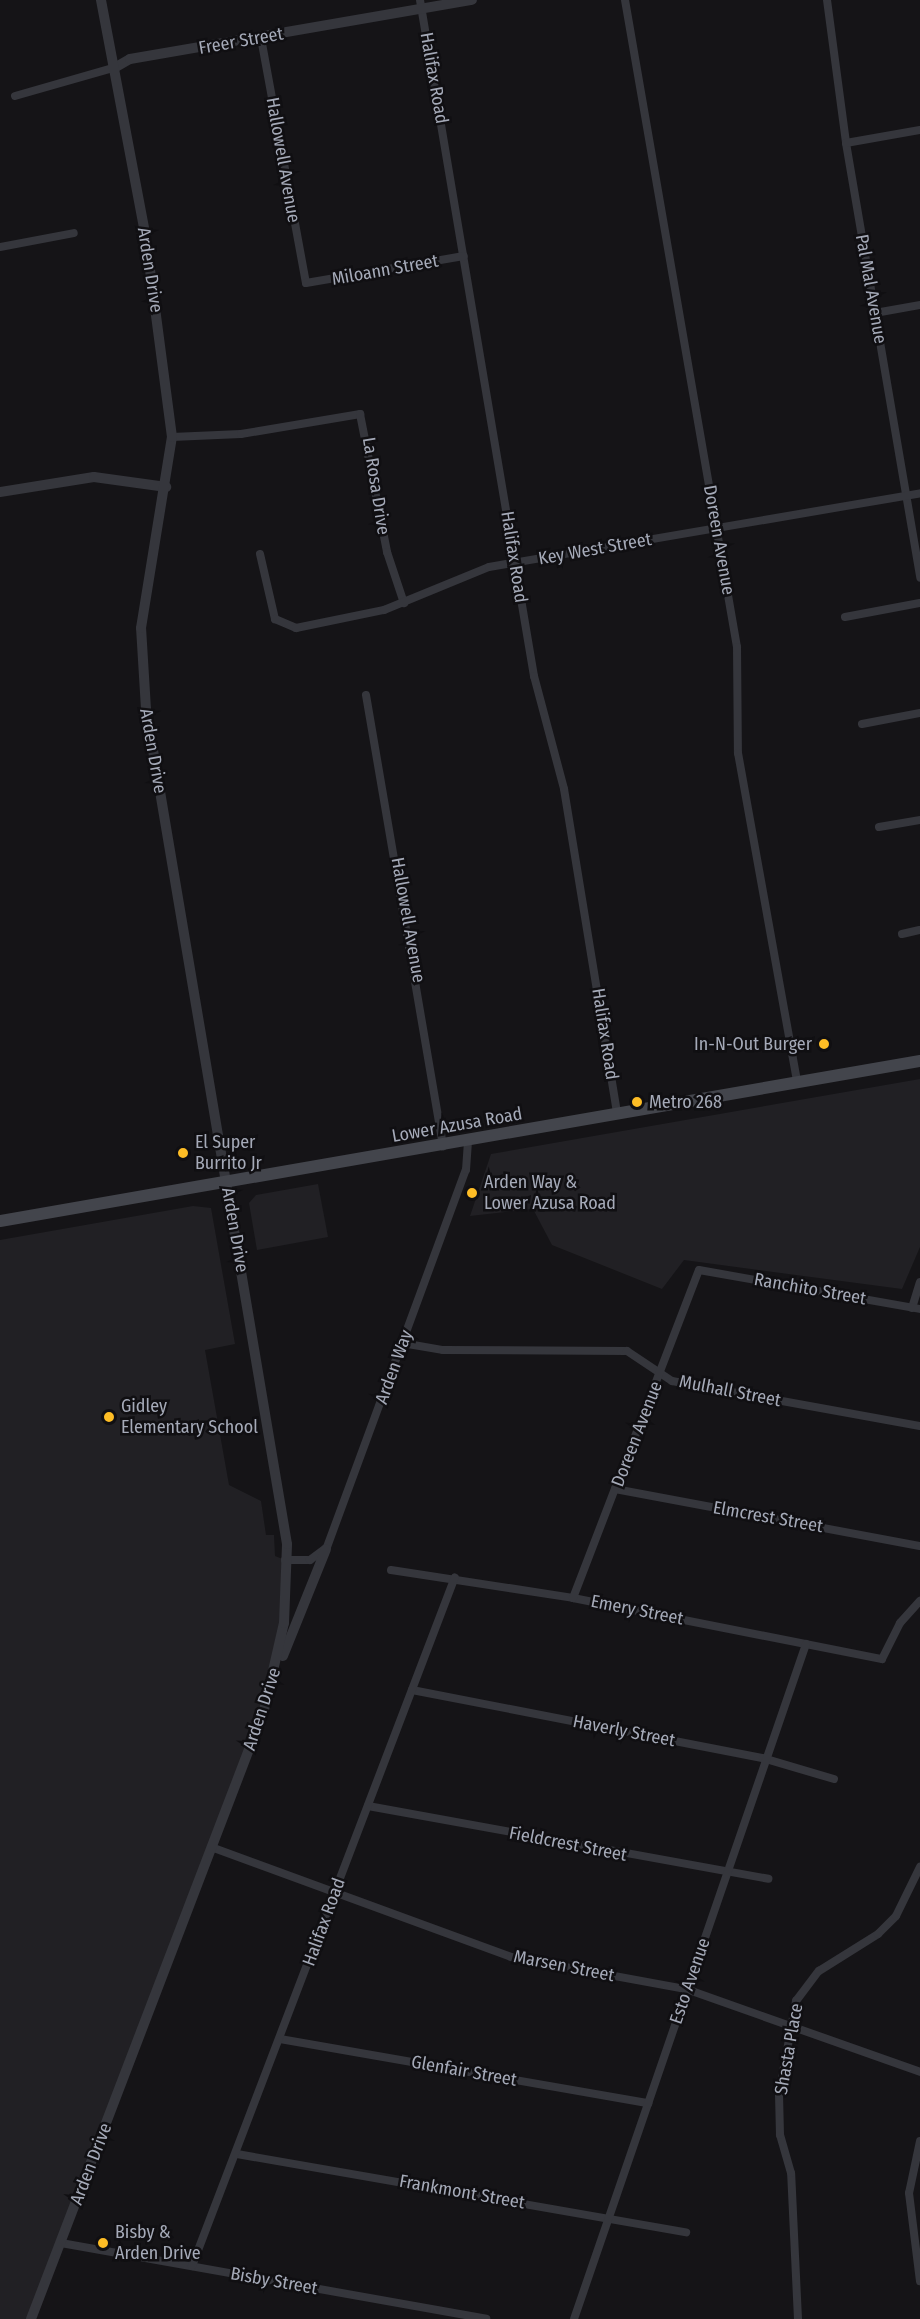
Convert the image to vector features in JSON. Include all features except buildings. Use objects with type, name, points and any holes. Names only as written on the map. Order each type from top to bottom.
[{"type":"main road","name":"Lower Azusa Road","points":[[0,1221],[443,1146],[617,1112],[920,1061]]},
{"type":"street","name":"Arden Drive","points":[[31,2319],[274,1678],[284,1623],[285,1560],[227,1183],[140,663],[141,628],[166,487],[172,436],[116,68],[101,0]]},
{"type":"street","name":"Freer Street","points":[[15,96],[116,68],[130,59],[261,38],[421,5],[472,0]]},
{"type":"street","name":"Doreen Avenue","points":[[625,0],[737,647],[738,753],[797,1082]]},
{"type":"street","name":"Pal Mal Avenue","points":[[827,0],[846,143],[920,578]]},
{"type":"street","name":"Halifax Road","points":[[421,5],[534,676],[564,789],[617,1112]]},
{"type":"street","name":"Hallowell Avenue","points":[[261,38],[306,283]]},
{"type":"street","points":[[846,143],[920,130]]},
{"type":"street","points":[[0,247],[74,233]]},
{"type":"street","name":"Miloann Street","points":[[306,283],[464,256]]},
{"type":"street","points":[[875,313],[920,305]]},
{"type":"street","name":"La Rosa Drive","points":[[172,436],[241,434],[360,414],[387,552],[404,603]]},
{"type":"street","points":[[0,492],[94,477],[166,487]]},
{"type":"street","name":"Key West Street","points":[[260,554],[271,607],[285,627],[404,603],[467,573],[515,562],[920,493]]},
{"type":"street","points":[[845,617],[920,603]]},
{"type":"street","name":"Hallowell Avenue","points":[[366,695],[443,1146]]},
{"type":"street","points":[[862,724],[920,712]]},
{"type":"street","points":[[879,827],[920,820]]},
{"type":"street","points":[[902,934],[920,930]]},
{"type":"street","name":"Arden Way","points":[[326,1549],[466,1170],[468,1141]]},
{"type":"street","name":"Doreen Avenue","points":[[573,1598],[699,1270]]},
{"type":"street","name":"Ranchito Street","points":[[699,1270],[916,1309]]},
{"type":"street","points":[[916,1309],[920,1282]]},
{"type":"street","name":"Mulhall Street","points":[[402,1343],[443,1350],[627,1351],[672,1381],[920,1426]]},
{"type":"street","name":"Elmcrest Street","points":[[615,1490],[920,1546]]},
{"type":"street","points":[[285,1560],[310,1560],[326,1549]]},
{"type":"street","points":[[274,1678],[326,1549]]},
{"type":"street","name":"Emery Street","points":[[392,1570],[455,1577],[573,1598],[882,1659],[900,1623],[920,1601]]},
{"type":"street","name":"Halifax Road","points":[[192,2266],[237,2154],[455,1577]]},
{"type":"street","name":"Esto Avenue","points":[[574,2319],[763,1758],[806,1644]]},
{"type":"street","name":"Haverly Street","points":[[412,1690],[763,1758],[834,1779]]},
{"type":"street","name":"Fieldcrest Street","points":[[368,1806],[724,1873],[768,1878]]},
{"type":"street","name":"Marsen Street","points":[[211,1847],[334,1896],[511,1957],[687,1989],[791,2024],[920,2072]]},
{"type":"street","name":"Shasta Place","points":[[798,2319],[791,2173],[780,2135],[779,2094],[791,2024],[801,1987],[878,1934],[896,1916],[920,1867]]},
{"type":"street","name":"Glenfair Street","points":[[280,2039],[648,2103]]},
{"type":"street","points":[[920,2141],[909,2219],[920,2281]]},
{"type":"street","name":"Frankmont Street","points":[[237,2154],[686,2232]]},
{"type":"street","name":"Bisby Street","points":[[61,2243],[486,2319]]},
{"type":"shaded area","points":[[920,1079],[920,1247],[902,1289],[684,1260],[662,1289],[552,1245],[533,1209],[470,1216],[491,1154]]},
{"type":"shaded area","points":[[318,1184],[328,1237],[257,1250],[249,1203],[256,1195]]},
{"type":"shaded area","points":[[193,1206],[211,1208],[235,1344],[205,1350],[229,1485],[261,1501],[266,1535],[274,1535],[275,1556],[285,1560],[274,1679],[31,2319],[0,2319],[0,1240]]},
{"type":"place","name":"In-N-Out Burger","points":[[824,1044]]},
{"type":"place","name":"Metro 268","points":[[637,1102]]},
{"type":"place","name":"El Super Burrito Jr","points":[[183,1153]]},
{"type":"place","name":"Arden Way & Lower Azusa Road","points":[[472,1193]]},
{"type":"place","name":"Gidley Elementary School","points":[[109,1417]]},
{"type":"place","name":"Bisby & Arden Drive","points":[[103,2243]]}]
